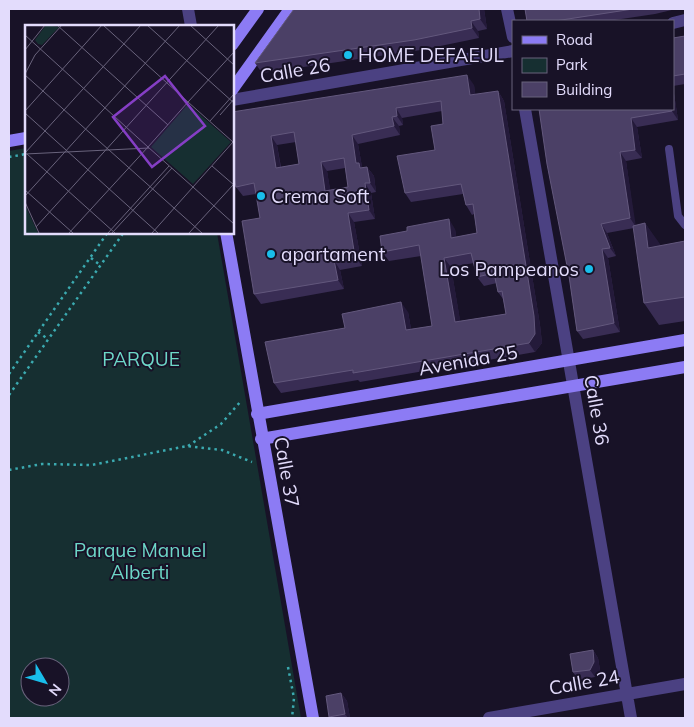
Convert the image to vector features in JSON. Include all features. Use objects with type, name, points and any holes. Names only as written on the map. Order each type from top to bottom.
[{"type":"main road","points":[[234,43],[258,9]]},
{"type":"main road","points":[[234,87],[290,9]]},
{"type":"main road","points":[[9,141],[25,138]]},
{"type":"main road","name":"Calle 37","points":[[226,234],[257,414],[313,718]]},
{"type":"main road","name":"Avenida 25","points":[[257,414],[569,362],[685,340]]},
{"type":"main road","points":[[262,439],[685,367]]},
{"type":"street","points":[[188,9],[191,25]]},
{"type":"street","points":[[507,9],[512,32]]},
{"type":"street","name":"Calle 26","points":[[234,100],[512,51]]},
{"type":"street","name":"Calle 36","points":[[526,110],[631,718]]},
{"type":"street","name":"Calle 24","points":[[489,718],[685,684]]},
{"type":"lane","points":[[669,148],[678,216],[685,225]]},
{"type":"path","points":[[9,157],[25,154]]},
{"type":"path","points":[[9,374],[107,234]]},
{"type":"path","points":[[9,395],[123,234]]},
{"type":"path","points":[[90,258],[100,265]]},
{"type":"path","points":[[38,332],[48,339]]},
{"type":"path","points":[[187,446],[221,424],[242,401]]},
{"type":"path","points":[[9,470],[42,464],[92,465],[187,446],[222,450],[252,462]]},
{"type":"green space","name":"Parque Manuel Alberti","points":[[25,148],[25,234],[217,234],[301,718],[9,718],[9,151]]},
{"type":"building","points":[[294,9],[479,9],[480,19],[471,21],[472,28],[414,40],[255,63]]},
{"type":"building","points":[[525,9],[633,9],[562,20],[527,20]]},
{"type":"building","points":[[685,36],[685,74],[674,76],[674,38]]},
{"type":"building","points":[[467,75],[470,95],[498,91],[534,316],[535,334],[529,343],[353,373],[353,370],[274,383],[265,342],[345,328],[342,314],[401,302],[406,330],[432,326],[419,245],[382,252],[380,236],[407,231],[407,227],[449,219],[451,238],[477,233],[473,204],[466,205],[461,184],[405,193],[397,156],[435,150],[431,126],[443,124],[441,101],[396,108],[397,116],[392,117],[394,126],[352,135],[356,163],[359,163],[360,168],[367,167],[370,183],[365,183],[369,210],[348,213],[355,257],[334,260],[338,280],[254,294],[242,221],[260,218],[254,183],[236,187],[234,176],[234,112]],"holes":[[[294,132],[299,164],[276,168],[271,136]],[[344,158],[348,187],[325,191],[321,162]],[[471,253],[477,277],[494,273],[498,292],[502,291],[506,314],[455,322],[444,258]]]},
{"type":"building","points":[[539,110],[672,110],[631,118],[635,150],[620,152],[630,218],[601,224],[610,248],[602,249],[614,323],[577,331],[569,276],[547,164]]},
{"type":"building","points":[[645,223],[648,248],[685,241],[685,297],[644,303],[633,226]]},
{"type":"building","points":[[593,650],[594,662],[590,670],[573,672],[570,654]]},
{"type":"building","points":[[341,693],[345,714],[329,717],[326,696]]},
{"type":"place","name":"HOME DEFAEUL","points":[[348,55]]},
{"type":"place","name":"Crema Soft","points":[[261,196]]},
{"type":"place","name":"apartament","points":[[271,254]]},
{"type":"place","name":"Los Pampeanos","points":[[589,269]]},
{"type":"park label","name":"PARQUE","points":[[141,359]]}]
